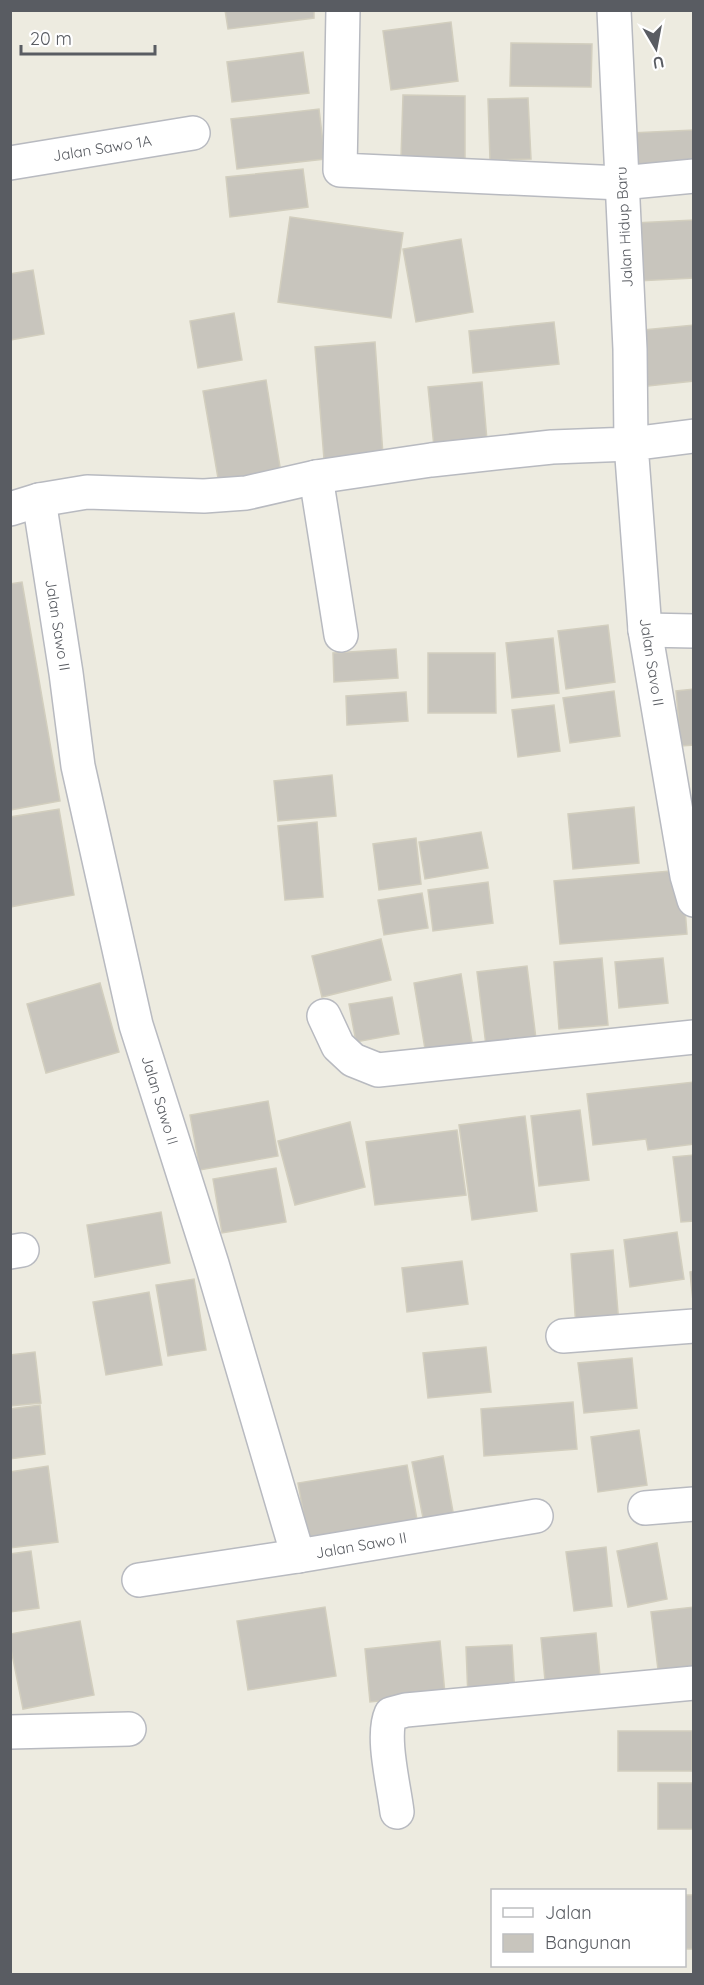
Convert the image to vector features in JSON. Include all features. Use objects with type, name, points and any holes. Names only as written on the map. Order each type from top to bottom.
[{"type":"street","points":[[343,10],[340,170],[621,183],[693,176]]},
{"type":"street","name":"Jalan Hidup Baru","points":[[614,10],[630,349],[642,442]]},
{"type":"street","name":"Jalan Sawo 1A","points":[[10,163],[193,133]]},
{"type":"street","points":[[25,504],[87,492],[204,496],[246,493],[316,477],[431,460],[552,447],[642,442],[693,436]]},
{"type":"street","name":"Jalan Savo II","points":[[642,442],[645,630],[693,900]]},
{"type":"street","points":[[316,477],[341,635]]},
{"type":"street","name":"Jalan Sawo II","points":[[25,504],[66,673],[78,766],[136,1025],[212,1264],[298,1556],[536,1516]]},
{"type":"street","points":[[645,630],[693,631]]},
{"type":"street","points":[[324,1016],[338,1046],[352,1060],[378,1070],[693,1037]]},
{"type":"street","points":[[563,1336],[693,1326]]},
{"type":"street","points":[[645,1508],[693,1504]]},
{"type":"street","points":[[140,1580],[298,1556]]},
{"type":"street","points":[[397,1812],[387,1737],[387,1723],[391,1714],[405,1710],[693,1683]]},
{"type":"street","points":[[10,1732],[129,1729]]},
{"type":"building","points":[[225,10],[314,10],[314,18],[228,29]]},
{"type":"building","points":[[451,22],[458,81],[391,90],[383,31]]},
{"type":"building","points":[[511,43],[592,44],[591,87],[510,86]]},
{"type":"building","points":[[303,52],[309,93],[232,102],[227,62]]},
{"type":"building","points":[[403,95],[465,96],[465,159],[401,158]]},
{"type":"building","points":[[528,98],[531,159],[490,160],[488,99]]},
{"type":"building","points":[[319,109],[325,159],[237,169],[231,119]]},
{"type":"building","points":[[694,130],[694,170],[632,172],[631,133]]},
{"type":"building","points":[[303,169],[308,207],[230,217],[226,177]]},
{"type":"building","points":[[290,217],[403,233],[391,318],[278,302]]},
{"type":"building","points":[[694,220],[694,278],[637,281],[634,223]]},
{"type":"building","points":[[461,239],[473,312],[416,322],[403,249]]},
{"type":"building","points":[[33,270],[44,334],[10,340],[10,274]]},
{"type":"building","points":[[234,313],[242,360],[198,368],[190,321]]},
{"type":"building","points":[[554,322],[559,364],[473,373],[469,331]]},
{"type":"building","points":[[694,325],[694,381],[639,387],[633,331]]},
{"type":"building","points":[[375,342],[383,455],[324,459],[315,347]]},
{"type":"building","points":[[266,380],[281,473],[219,484],[203,391]]},
{"type":"building","points":[[482,382],[488,452],[435,457],[428,387]]},
{"type":"building","points":[[22,582],[60,801],[10,810],[10,584]]},
{"type":"building","points":[[608,625],[615,682],[566,689],[558,631]]},
{"type":"building","points":[[553,638],[559,693],[512,698],[506,643]]},
{"type":"building","points":[[396,649],[398,678],[334,682],[333,653]]},
{"type":"building","points":[[428,653],[495,653],[496,713],[428,713]]},
{"type":"building","points":[[694,689],[694,745],[681,746],[676,691]]},
{"type":"building","points":[[614,691],[620,736],[570,743],[563,698]]},
{"type":"building","points":[[406,692],[408,721],[347,725],[346,696]]},
{"type":"building","points":[[554,705],[560,751],[518,757],[512,710]]},
{"type":"building","points":[[332,775],[336,816],[278,821],[274,781]]},
{"type":"building","points":[[634,807],[639,863],[573,869],[568,814]]},
{"type":"building","points":[[59,809],[74,895],[10,907],[10,817]]},
{"type":"building","points":[[317,822],[323,897],[285,900],[278,826]]},
{"type":"building","points":[[481,832],[488,868],[425,879],[419,842]]},
{"type":"building","points":[[416,838],[421,884],[379,890],[373,844]]},
{"type":"building","points":[[682,870],[687,934],[560,944],[554,881]]},
{"type":"building","points":[[488,882],[493,923],[433,931],[428,890]]},
{"type":"building","points":[[422,893],[428,928],[384,935],[378,900]]},
{"type":"building","points":[[381,939],[391,980],[322,997],[312,956]]},
{"type":"building","points":[[602,958],[608,1025],[559,1029],[554,962]]},
{"type":"building","points":[[663,958],[668,1003],[619,1008],[615,962]]},
{"type":"building","points":[[527,966],[537,1047],[487,1054],[477,972]]},
{"type":"building","points":[[461,974],[473,1048],[426,1055],[414,983]]},
{"type":"building","points":[[100,983],[119,1052],[46,1073],[27,1004]]},
{"type":"building","points":[[392,997],[399,1034],[356,1042],[349,1004]]},
{"type":"building","points":[[694,1082],[694,1144],[648,1150],[646,1139],[593,1145],[587,1094]]},
{"type":"building","points":[[268,1101],[278,1156],[200,1170],[190,1115]]},
{"type":"building","points":[[580,1110],[589,1180],[539,1186],[531,1116]]},
{"type":"building","points":[[525,1116],[537,1211],[472,1220],[459,1125]]},
{"type":"building","points":[[350,1122],[365,1187],[295,1205],[278,1141]]},
{"type":"building","points":[[457,1130],[466,1195],[375,1205],[366,1142]]},
{"type":"building","points":[[694,1155],[694,1221],[681,1222],[673,1157]]},
{"type":"building","points":[[276,1168],[286,1222],[222,1233],[213,1179]]},
{"type":"building","points":[[161,1212],[170,1263],[95,1277],[87,1225]]},
{"type":"building","points":[[677,1232],[684,1279],[630,1287],[624,1240]]},
{"type":"building","points":[[613,1250],[619,1325],[576,1328],[571,1254]]},
{"type":"building","points":[[462,1261],[468,1304],[407,1312],[402,1268]]},
{"type":"building","points":[[694,1271],[694,1311],[690,1272]]},
{"type":"building","points":[[194,1279],[206,1350],[168,1356],[156,1285]]},
{"type":"building","points":[[149,1292],[162,1365],[106,1375],[93,1302]]},
{"type":"building","points":[[486,1347],[491,1392],[428,1398],[423,1353]]},
{"type":"building","points":[[35,1352],[41,1403],[10,1406],[10,1355]]},
{"type":"building","points":[[632,1358],[637,1408],[584,1413],[578,1363]]},
{"type":"building","points":[[573,1402],[577,1449],[484,1456],[481,1409]]},
{"type":"building","points":[[40,1405],[45,1454],[10,1459],[10,1409]]},
{"type":"building","points":[[639,1430],[647,1485],[598,1492],[591,1437]]},
{"type":"building","points":[[443,1456],[455,1523],[425,1528],[412,1462]]},
{"type":"building","points":[[407,1465],[418,1525],[309,1544],[298,1483]]},
{"type":"building","points":[[48,1466],[58,1542],[10,1548],[10,1472]]},
{"type":"building","points":[[657,1543],[667,1599],[628,1607],[617,1551]]},
{"type":"building","points":[[606,1547],[612,1606],[574,1611],[566,1552]]},
{"type":"building","points":[[31,1551],[39,1608],[10,1612],[10,1554]]},
{"type":"building","points":[[325,1607],[336,1676],[248,1690],[237,1621]]},
{"type":"building","points":[[694,1607],[694,1674],[659,1678],[651,1612]]},
{"type":"building","points":[[80,1621],[94,1695],[23,1709],[10,1634]]},
{"type":"building","points":[[596,1633],[601,1686],[546,1691],[541,1638]]},
{"type":"building","points":[[440,1641],[445,1694],[370,1702],[365,1649]]},
{"type":"building","points":[[512,1645],[515,1696],[468,1698],[466,1647]]},
{"type":"building","points":[[618,1731],[692,1731],[692,1771],[618,1771]]},
{"type":"building","points":[[658,1783],[694,1783],[694,1829],[658,1829]]},
{"type":"building","points":[[686,1895],[694,1895],[694,1949],[686,1949]]}]
